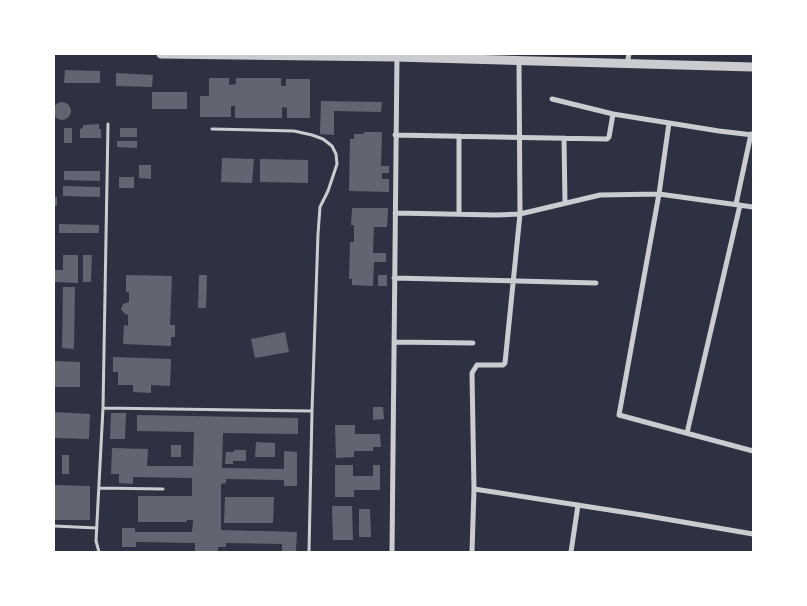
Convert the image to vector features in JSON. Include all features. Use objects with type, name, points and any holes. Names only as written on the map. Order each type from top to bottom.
[{"type":"street","points":[[161,54],[397,55],[519,61],[753,67]]},
{"type":"street","points":[[627,64],[629,54]]},
{"type":"street","points":[[392,552],[397,55]]},
{"type":"street","points":[[472,552],[474,489],[472,372],[478,365],[503,365],[505,363],[520,214],[519,61]]},
{"type":"street","points":[[552,99],[613,114],[752,135],[687,433]]},
{"type":"street","points":[[396,135],[607,139],[613,114]]},
{"type":"street","points":[[670,123],[659,194],[618,412],[620,416],[753,451]]},
{"type":"street","points":[[459,136],[460,214]]},
{"type":"street","points":[[564,138],[564,203]]},
{"type":"street","points":[[395,213],[520,214],[600,195],[659,194],[753,206]]},
{"type":"street","points":[[394,278],[596,283]]},
{"type":"street","points":[[394,342],[473,343]]},
{"type":"street","points":[[474,489],[753,534]]},
{"type":"street","points":[[571,552],[578,505]]},
{"type":"lane","points":[[99,552],[96,541],[103,408],[108,124]]},
{"type":"lane","points":[[212,129],[294,131],[323,139],[332,146],[336,154],[337,164],[333,178],[320,207],[318,234],[308,552]]},
{"type":"lane","points":[[103,408],[312,411]]},
{"type":"lane","points":[[99,488],[163,489]]},
{"type":"lane","points":[[54,526],[97,528]]},
{"type":"building","points":[[65,70],[100,71],[100,83],[64,83]]},
{"type":"building","points":[[116,73],[153,75],[152,87],[116,86]]},
{"type":"building","points":[[209,78],[229,78],[229,85],[236,84],[236,78],[281,78],[281,86],[286,86],[286,79],[310,79],[310,118],[287,118],[287,108],[282,107],[282,118],[235,118],[235,106],[231,106],[231,117],[200,117],[200,96],[209,96]]},
{"type":"building","points":[[152,92],[187,92],[187,109],[152,109]]},
{"type":"building","points":[[321,101],[382,102],[381,112],[334,111],[334,135],[320,134]]},
{"type":"building","points":[[62,102],[68,105],[71,111],[68,117],[62,120],[56,117],[53,111],[56,105]]},
{"type":"building","points":[[99,124],[101,138],[80,138],[80,129],[83,128],[83,125]]},
{"type":"building","points":[[64,128],[72,128],[72,143],[64,143]]},
{"type":"building","points":[[120,128],[137,128],[137,137],[120,137]]},
{"type":"building","points":[[364,132],[382,132],[381,166],[389,166],[389,173],[382,173],[382,179],[389,179],[389,192],[349,191],[350,139],[354,139],[354,134],[364,134]]},
{"type":"building","points":[[117,141],[137,141],[137,148],[117,147]]},
{"type":"building","points":[[222,158],[254,159],[252,183],[221,182]]},
{"type":"building","points":[[260,159],[308,160],[308,183],[260,182]]},
{"type":"building","points":[[139,165],[151,165],[151,179],[139,178]]},
{"type":"building","points":[[64,171],[100,171],[100,181],[64,180]]},
{"type":"building","points":[[119,177],[134,177],[134,188],[119,188]]},
{"type":"building","points":[[63,186],[100,187],[100,197],[63,196]]},
{"type":"building","points":[[54,197],[57,197],[57,206],[54,206]]},
{"type":"building","points":[[352,208],[388,208],[387,227],[374,227],[373,253],[386,253],[386,262],[374,262],[373,286],[352,285],[352,279],[349,279],[350,242],[354,242],[354,225],[351,225]]},
{"type":"building","points":[[59,224],[99,225],[99,233],[59,233]]},
{"type":"building","points":[[63,255],[78,255],[78,283],[54,282],[54,270],[63,270]]},
{"type":"building","points":[[83,255],[92,255],[91,282],[83,282]]},
{"type":"building","points":[[126,275],[172,276],[170,325],[175,325],[175,337],[171,337],[171,346],[123,344],[124,325],[128,326],[128,315],[121,309],[123,304],[129,302],[129,292],[126,292]]},
{"type":"building","points":[[199,275],[207,275],[206,308],[198,308]]},
{"type":"building","points":[[378,275],[387,275],[387,286],[378,286]]},
{"type":"building","points":[[63,287],[75,287],[74,349],[62,348]]},
{"type":"building","points":[[285,332],[289,352],[255,358],[251,339]]},
{"type":"building","points":[[113,357],[171,359],[170,386],[151,385],[151,393],[133,392],[133,385],[118,385],[118,372],[113,372]]},
{"type":"building","points":[[54,361],[80,362],[80,387],[54,387]]},
{"type":"building","points":[[373,407],[383,407],[384,419],[373,420]]},
{"type":"building","points":[[54,412],[90,414],[89,439],[54,438]]},
{"type":"building","points":[[111,413],[126,413],[125,439],[110,439]]},
{"type":"building","points":[[137,415],[298,418],[298,434],[223,433],[222,468],[284,469],[284,451],[297,452],[297,486],[284,486],[284,480],[226,479],[226,483],[221,484],[221,530],[297,532],[296,551],[282,551],[282,544],[226,543],[226,547],[218,547],[218,552],[195,552],[195,543],[136,542],[136,547],[122,547],[122,528],[135,528],[135,532],[192,532],[193,520],[187,520],[186,522],[138,522],[138,496],[192,496],[192,478],[133,477],[133,484],[119,483],[119,474],[111,474],[112,448],[148,449],[147,466],[193,466],[194,432],[137,431]]},
{"type":"building","points":[[335,425],[355,425],[355,434],[380,434],[381,447],[373,447],[373,451],[354,451],[354,457],[336,458]]},
{"type":"building","points":[[256,442],[275,443],[275,457],[255,457]]},
{"type":"building","points":[[171,445],[181,445],[181,457],[171,457]]},
{"type":"building","points":[[234,450],[246,450],[246,461],[233,461],[233,464],[225,464],[226,452],[234,452]]},
{"type":"building","points":[[62,455],[69,455],[69,474],[62,474]]},
{"type":"building","points":[[335,465],[353,465],[353,476],[373,476],[373,465],[380,465],[380,490],[354,490],[354,497],[335,497]]},
{"type":"building","points":[[54,485],[90,486],[90,520],[54,520]]},
{"type":"building","points":[[225,497],[274,497],[273,523],[224,523]]},
{"type":"building","points":[[332,506],[352,506],[353,540],[333,540]]},
{"type":"building","points":[[359,509],[370,509],[371,537],[359,537]]}]
